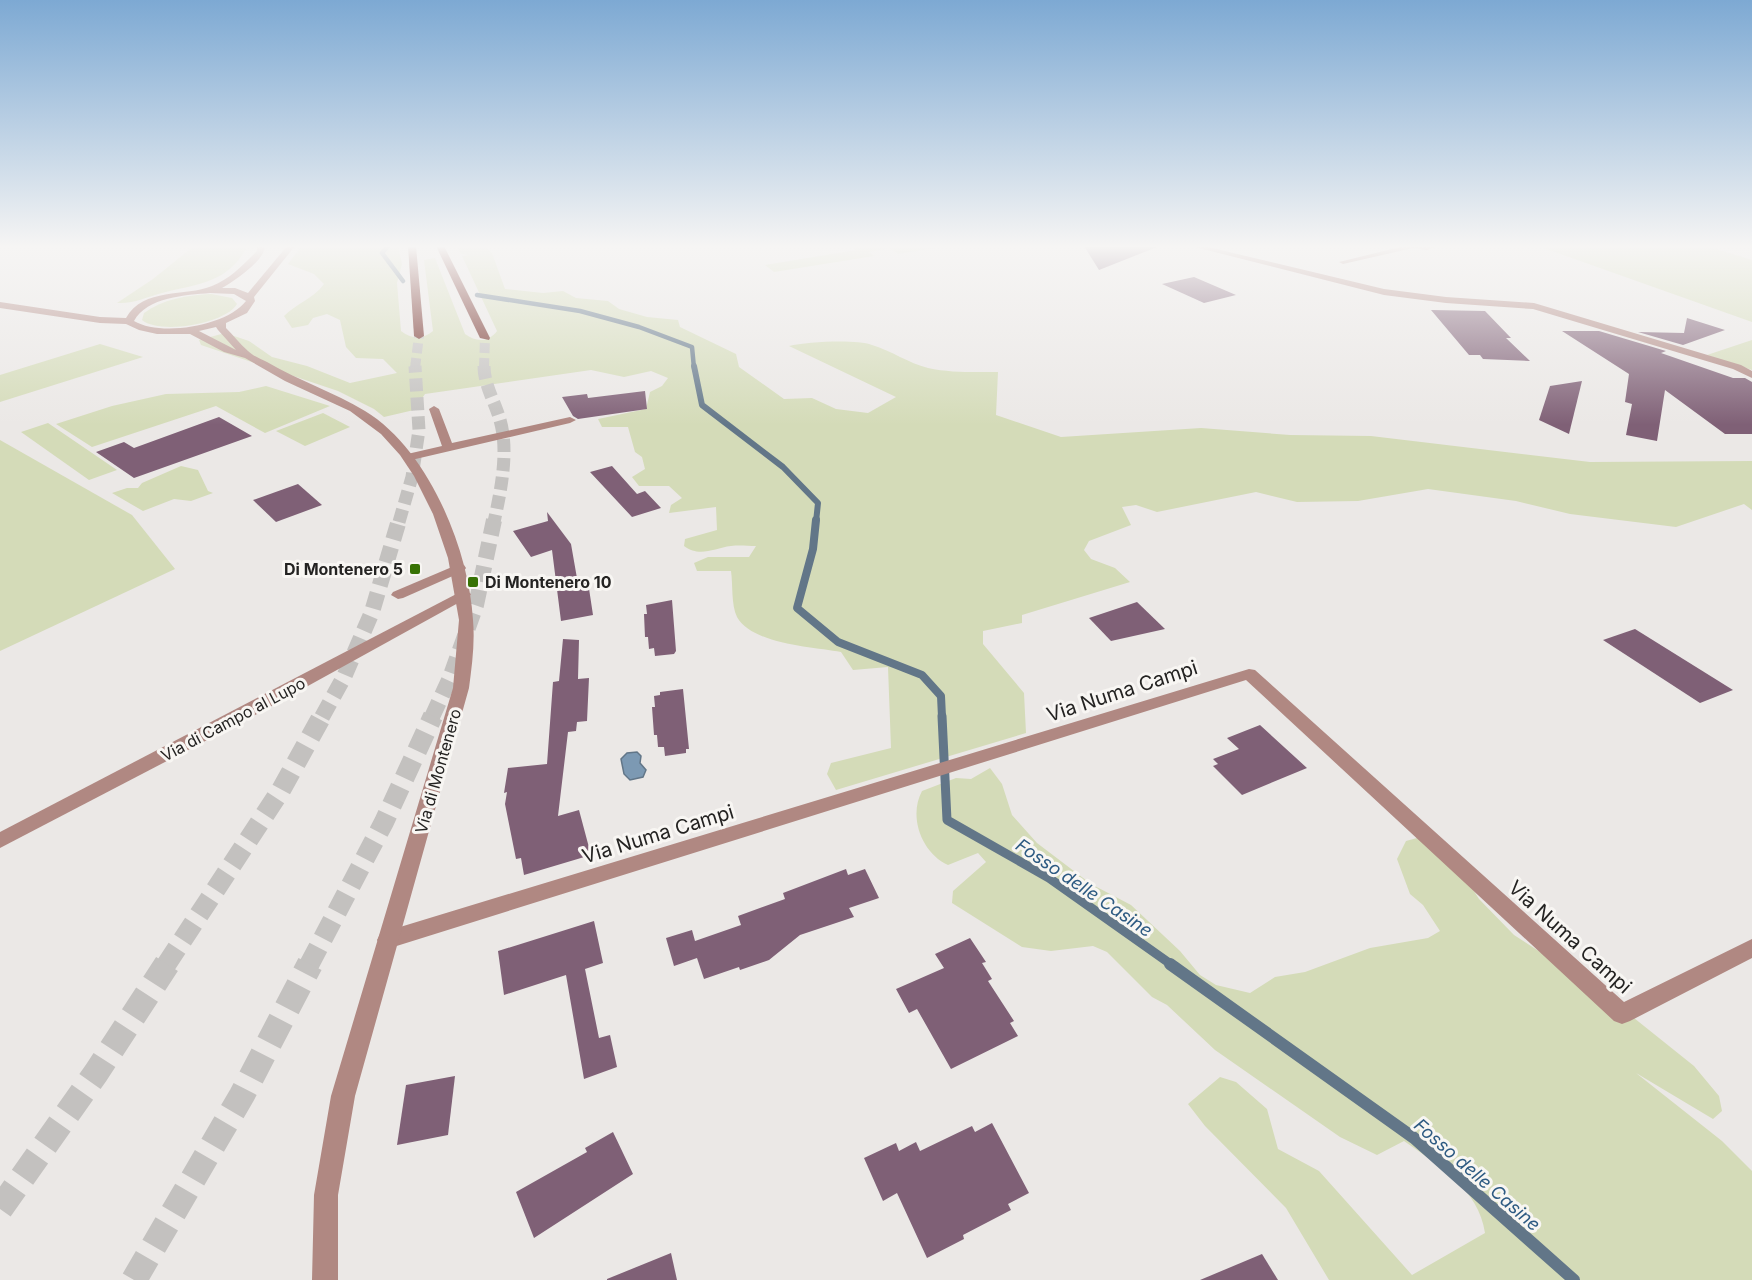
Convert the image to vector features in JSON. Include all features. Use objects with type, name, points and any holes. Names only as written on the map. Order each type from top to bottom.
[{"type":"highway","points":[[417,306],[419,336]]},
{"type":"highway","points":[[469,306],[485,338]]},
{"type":"street","points":[[5,306],[100,320],[129,321],[130,324],[142,330],[187,330],[222,321],[249,306]]},
{"type":"street","points":[[63,314],[107,313],[143,306]]},
{"type":"street","points":[[129,321],[130,316],[143,306]]},
{"type":"street","points":[[1530,306],[1737,367],[1752,375]]},
{"type":"street","name":"Via di Montenero","points":[[222,321],[221,328],[246,355]]},
{"type":"street","name":"Via di Montenero","points":[[187,330],[206,335],[228,351],[246,355],[304,387],[353,408],[376,423],[407,457],[429,491],[459,568],[464,594],[467,631],[461,688],[343,1096],[326,1195],[325,1280]]},
{"type":"street","points":[[434,409],[448,447]]},
{"type":"street","points":[[407,457],[570,420]]},
{"type":"street","points":[[398,595],[459,568]]},
{"type":"street","name":"Via di Campo al Lupo","points":[[0,841],[254,709],[464,594]]},
{"type":"street","name":"Via Numa Campi","points":[[387,940],[1249,675],[1622,1014],[1752,948]]},
{"type":"green space","points":[[156,306],[235,306],[220,317],[177,327],[163,327],[142,320],[144,313]]},
{"type":"green space","points":[[297,306],[399,306],[401,331],[409,336],[421,337],[433,331],[430,306],[454,306],[465,334],[473,339],[482,340],[490,338],[497,331],[485,306],[615,306],[647,317],[678,320],[680,327],[736,354],[739,367],[784,399],[812,398],[836,409],[868,413],[896,397],[789,346],[831,342],[864,343],[937,370],[998,372],[996,415],[1061,437],[1201,428],[1290,435],[1371,436],[1590,462],[1752,461],[1752,510],[1744,504],[1676,527],[1570,514],[1516,501],[1428,489],[1358,501],[1297,502],[1256,492],[1157,512],[1136,505],[1122,507],[1131,525],[1089,541],[1084,550],[1091,559],[1115,568],[1130,582],[1022,615],[1022,623],[983,631],[983,644],[1024,693],[1026,733],[836,790],[827,774],[831,763],[891,748],[888,667],[853,670],[841,652],[784,643],[756,633],[737,617],[733,601],[731,571],[697,571],[694,563],[708,557],[749,557],[756,546],[731,546],[701,552],[684,546],[685,539],[717,530],[716,507],[669,513],[671,505],[682,498],[669,486],[639,486],[632,477],[645,469],[642,457],[635,452],[628,427],[602,427],[598,419],[646,409],[650,392],[662,386],[668,378],[651,371],[624,377],[591,370],[425,394],[414,410],[384,417],[374,409],[338,391],[201,345],[199,340],[225,333],[249,341],[272,357],[307,366],[350,383],[397,373],[383,359],[356,358],[346,347],[340,320],[327,314],[313,318],[308,325],[292,328],[284,316]]},
{"type":"green space","points":[[1706,306],[1752,306],[1752,322]]},
{"type":"green space","points":[[1752,340],[1752,370],[1707,355]]},
{"type":"green space","points":[[100,344],[143,357],[0,402],[0,375]]},
{"type":"green space","points":[[266,386],[330,406],[265,433],[216,406],[92,447],[56,424],[112,406],[166,394],[239,392]]},
{"type":"green space","points":[[323,413],[350,427],[305,446],[276,431]]},
{"type":"green space","points":[[48,423],[117,470],[89,480],[21,432]]},
{"type":"green space","points":[[0,440],[132,515],[175,569],[0,651]]},
{"type":"green space","points":[[181,466],[198,470],[208,491],[213,493],[191,501],[174,499],[143,511],[112,493],[127,488],[138,488],[142,483]]},
{"type":"green space","points":[[990,768],[1002,784],[1012,815],[1037,843],[1091,884],[1131,905],[1180,951],[1200,975],[1216,985],[1250,993],[1275,977],[1305,972],[1370,948],[1428,938],[1440,931],[1423,905],[1410,894],[1397,859],[1406,841],[1417,838],[1455,861],[1479,899],[1514,935],[1599,990],[1694,1066],[1719,1096],[1722,1111],[1713,1119],[1636,1073],[1722,1141],[1752,1171],[1752,1280],[1329,1280],[1286,1208],[1205,1126],[1188,1104],[1220,1077],[1236,1082],[1267,1109],[1278,1149],[1319,1171],[1412,1275],[1485,1233],[1475,1203],[1443,1169],[1404,1141],[1377,1155],[1340,1137],[1215,1050],[1167,1005],[1152,997],[1107,952],[1093,946],[1051,951],[1022,947],[952,903],[953,891],[986,862],[978,853],[948,865],[931,852],[917,823],[918,801],[922,791],[956,778],[971,779]]},
{"type":"water","points":[[637,752],[641,756],[640,763],[646,770],[643,777],[630,780],[624,774],[621,759],[627,753]]},
{"type":"building","points":[[1431,310],[1485,311],[1511,338],[1506,338],[1530,361],[1483,359],[1480,355],[1469,355]]},
{"type":"building","points":[[1687,318],[1725,330],[1683,345],[1638,332],[1684,333]]},
{"type":"building","points":[[1562,331],[1599,331],[1666,351],[1661,353],[1733,378],[1745,378],[1752,382],[1752,434],[1725,434],[1665,390],[1657,441],[1626,435],[1632,404],[1625,402],[1629,374]]},
{"type":"building","points":[[1582,381],[1569,434],[1539,420],[1550,386]]},
{"type":"building","points":[[645,391],[647,409],[578,419],[573,416],[562,397],[587,394],[588,398]]},
{"type":"building","points":[[219,417],[252,436],[134,478],[96,452],[124,442],[134,448]]},
{"type":"building","points":[[612,466],[637,494],[645,491],[661,508],[632,517],[590,472]]},
{"type":"building","points":[[298,484],[322,505],[276,522],[253,500]]},
{"type":"building","points":[[547,512],[571,544],[578,584],[588,582],[593,615],[561,621],[552,550],[531,557],[513,531],[548,521]]},
{"type":"building","points":[[672,600],[676,651],[674,654],[655,656],[654,648],[649,649],[648,637],[645,637],[646,605]]},
{"type":"building","points":[[1137,602],[1165,629],[1111,641],[1089,618]]},
{"type":"building","points":[[1635,629],[1733,690],[1700,703],[1603,640]]},
{"type":"building","points":[[563,639],[579,640],[578,679],[589,678],[587,721],[577,722],[576,731],[568,732],[558,816],[579,810],[591,855],[524,875],[521,858],[516,859],[505,804],[507,792],[504,793],[508,768],[547,764],[553,682],[559,681]]},
{"type":"building","points":[[683,689],[689,749],[686,749],[686,753],[665,756],[664,747],[658,747],[657,735],[654,735],[652,707],[655,707],[654,696],[660,695],[660,692]]},
{"type":"building","points":[[1260,725],[1307,768],[1242,795],[1213,766],[1218,764],[1213,759],[1239,749],[1227,738]]},
{"type":"building","points":[[846,869],[848,875],[865,869],[879,898],[849,908],[854,917],[800,935],[769,960],[740,970],[739,967],[704,979],[697,958],[674,966],[666,938],[692,930],[695,941],[741,925],[738,916],[785,899],[783,893]]},
{"type":"building","points":[[594,921],[603,963],[585,969],[599,1038],[610,1035],[617,1067],[584,1079],[566,975],[504,995],[498,951]]},
{"type":"building","points":[[970,938],[986,962],[982,963],[992,979],[988,981],[1014,1021],[1010,1023],[1018,1036],[951,1069],[917,1009],[909,1013],[896,989],[944,968],[935,954]]},
{"type":"building","points":[[455,1076],[448,1135],[397,1145],[406,1085]]},
{"type":"building","points":[[992,1123],[1029,1193],[1008,1204],[1011,1210],[963,1235],[964,1239],[927,1258],[897,1193],[883,1201],[864,1158],[896,1143],[899,1151],[916,1142],[920,1151],[972,1126],[975,1132]]},
{"type":"building","points":[[613,1132],[633,1174],[534,1238],[516,1192],[587,1152],[585,1148]]},
{"type":"building","points":[[671,1253],[677,1280],[607,1280],[607,1279]]},
{"type":"building","points":[[1262,1254],[1278,1280],[1200,1280]]},
{"type":"waterway","name":"Fosso delle Casine","points":[[546,306],[580,311],[639,327],[692,347],[694,368]]},
{"type":"waterway","name":"Fosso delle Casine","points":[[694,366],[702,405],[783,467],[818,503],[816,522]]},
{"type":"waterway","name":"Fosso delle Casine","points":[[816,520],[813,549],[797,608],[838,642],[922,675],[941,696],[942,717]]},
{"type":"waterway","name":"Fosso delle Casine","points":[[942,716],[947,820],[1049,878],[1172,965]]},
{"type":"waterway","name":"Fosso delle Casine","points":[[1170,964],[1414,1138],[1574,1280]]},
{"type":"tunnel","points":[[415,367],[419,336]]},
{"type":"tunnel","points":[[484,368],[485,338]]},
{"type":"tunnel","points":[[399,522],[412,477],[419,430],[415,367]]},
{"type":"tunnel","points":[[484,368],[500,420],[504,445],[501,484],[494,522]]},
{"type":"tunnel","points":[[322,717],[344,677],[372,612],[399,520]]},
{"type":"tunnel","points":[[432,717],[450,678],[476,605],[494,520]]},
{"type":"tunnel","points":[[166,965],[281,790],[322,716]]},
{"type":"tunnel","points":[[309,965],[384,822],[433,716]]},
{"type":"tunnel","points":[[0,1209],[96,1073],[167,964]]},
{"type":"tunnel","points":[[134,1280],[242,1095],[310,964]]},
{"type":"place","name":"Di Montenero 5","points":[[415,569]]},
{"type":"place","name":"Di Montenero 10","points":[[473,582]]}]
